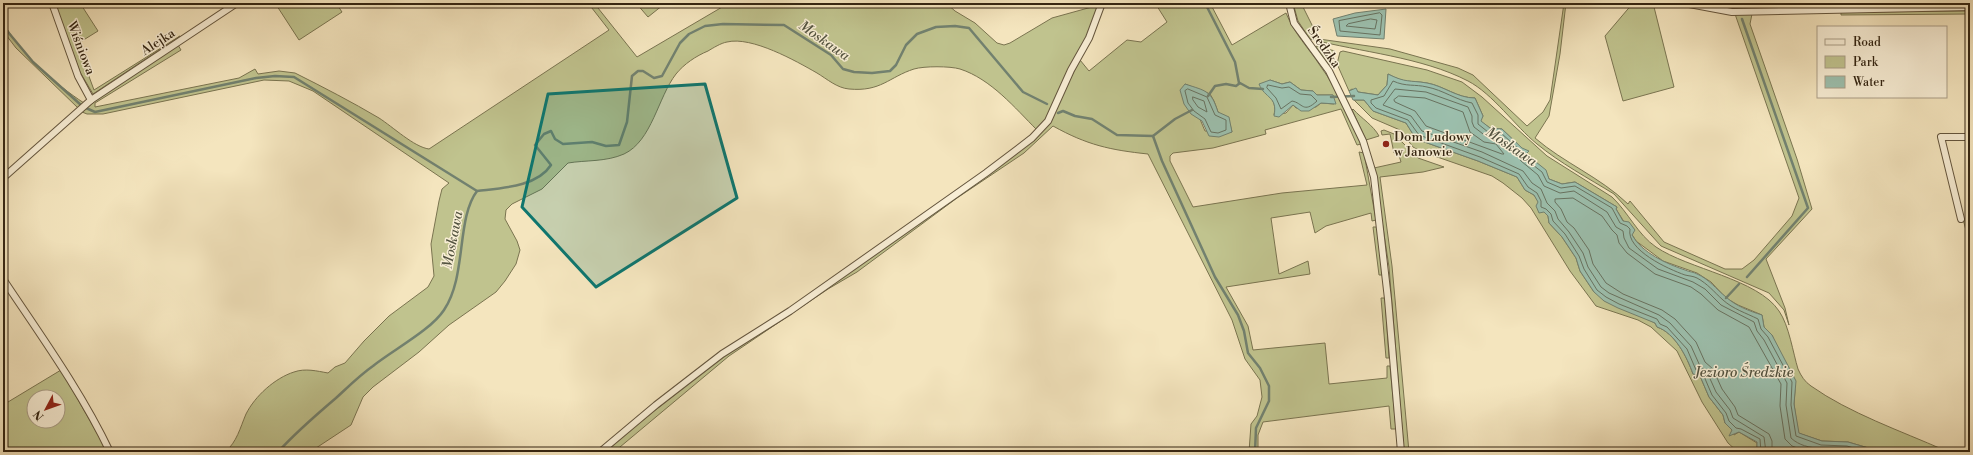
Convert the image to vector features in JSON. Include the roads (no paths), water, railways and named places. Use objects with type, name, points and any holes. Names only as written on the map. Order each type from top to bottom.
[{"type":"street","name":"Wiśniowa","points":[[53,3],[78,76],[91,100]]},
{"type":"street","name":"Alejka","points":[[3,178],[91,100],[237,3]]},
{"type":"street","points":[[600,452],[656,405],[722,354],[790,311],[986,173],[1032,138],[1048,121],[1089,38],[1102,3]]},
{"type":"street","name":"Średzka","points":[[1289,3],[1297,27],[1322,61],[1339,90],[1363,141],[1374,177],[1388,299],[1401,452]]},
{"type":"street","points":[[1684,3],[1732,12],[1970,7]]},
{"type":"street","points":[[1961,219],[1941,137],[1970,137]]},
{"type":"street","points":[[3,279],[71,381],[100,431],[110,452]]},
{"type":"water","points":[[1386,9],[1384,39],[1337,36],[1333,19],[1355,13]]},
{"type":"water","name":"Jezioro Średzkie","points":[[1388,74],[1404,80],[1427,83],[1462,96],[1475,98],[1483,116],[1481,121],[1490,128],[1502,129],[1522,148],[1529,151],[1526,154],[1546,170],[1549,179],[1562,184],[1575,182],[1617,207],[1616,209],[1623,221],[1629,222],[1635,230],[1632,235],[1636,241],[1648,252],[1671,265],[1701,276],[1738,306],[1762,315],[1764,327],[1772,335],[1796,381],[1794,404],[1799,433],[1822,441],[1848,442],[1882,452],[1757,452],[1757,442],[1739,432],[1729,436],[1732,430],[1725,423],[1723,415],[1709,397],[1700,376],[1693,374],[1680,346],[1669,334],[1657,327],[1655,323],[1604,301],[1594,292],[1580,271],[1576,258],[1562,237],[1549,223],[1548,216],[1544,212],[1539,213],[1536,206],[1538,202],[1534,195],[1525,190],[1517,177],[1478,161],[1416,139],[1406,123],[1373,111],[1364,100],[1353,100],[1349,91],[1356,88],[1358,92],[1378,95],[1387,85]]},
{"type":"water","points":[[1270,80],[1282,84],[1290,82],[1301,90],[1313,91],[1317,95],[1333,95],[1336,104],[1321,103],[1309,111],[1301,111],[1293,105],[1279,117],[1274,116],[1275,109],[1273,101],[1264,93],[1259,84]]},
{"type":"water","points":[[1185,84],[1203,90],[1210,95],[1218,112],[1229,117],[1232,132],[1219,137],[1209,136],[1202,121],[1191,114],[1184,104],[1180,90]]},
{"type":"waterway","points":[[1205,3],[1235,62],[1239,83]]},
{"type":"waterway","points":[[1742,19],[1808,208],[1747,277]]},
{"type":"waterway","name":"Moskawa","points":[[278,452],[306,424],[359,377],[430,325],[444,310],[456,281],[466,217],[470,203],[477,191],[518,185],[537,178],[545,172],[551,165],[535,145],[544,134],[551,131],[555,139],[563,144],[592,142],[606,146],[619,145],[627,122],[632,76],[638,71],[643,71],[654,78],[662,76],[680,43],[689,34],[705,26],[723,24],[784,25],[831,55],[843,69],[854,72],[872,73],[890,71],[896,65],[906,45],[917,34],[936,27],[955,26],[969,28],[1023,92],[1047,104]]},
{"type":"waterway","points":[[3,26],[33,62],[81,105]]},
{"type":"waterway","points":[[86,108],[95,112],[256,78],[275,76],[294,77],[477,191]]},
{"type":"waterway","name":"Moskawa","points":[[1208,96],[1215,86],[1226,84],[1236,86],[1240,83],[1249,88],[1263,89]]},
{"type":"waterway","name":"Moskawa","points":[[1331,97],[1354,96]]},
{"type":"waterway","name":"Moskawa","points":[[1058,113],[1063,111],[1075,116],[1092,119],[1117,135],[1153,136],[1175,119],[1192,110]]},
{"type":"waterway","points":[[1153,136],[1162,161],[1215,277],[1238,315],[1244,331],[1248,353],[1260,368],[1269,386],[1269,401],[1256,428],[1255,452]]},
{"type":"waterway","points":[[1726,298],[1739,284]]},
{"type":"place","name":"Dom Ludowy w Janowie","points":[[1386,144]]}]
